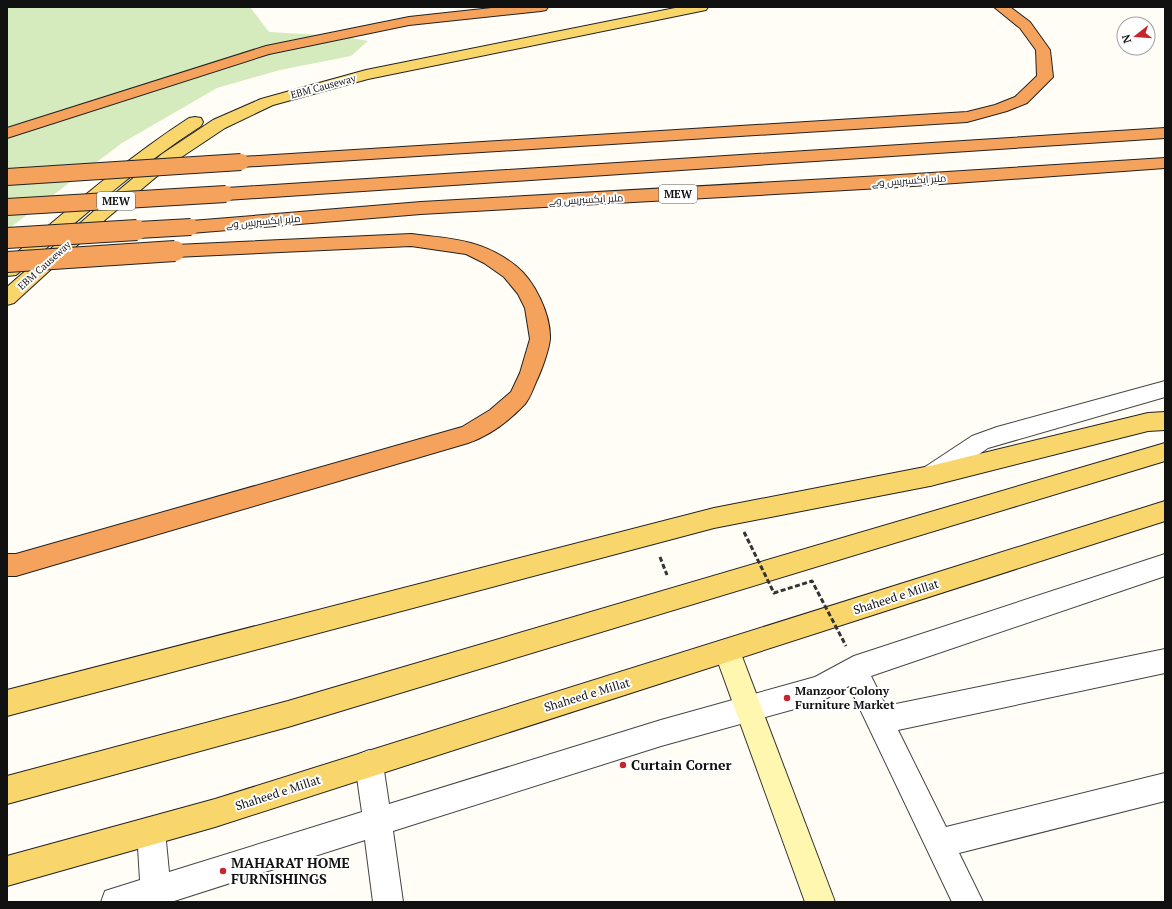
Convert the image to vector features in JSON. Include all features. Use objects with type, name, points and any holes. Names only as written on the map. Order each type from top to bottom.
[{"type":"highway","points":[[7,133],[266,50],[409,21],[541,7]]},
{"type":"highway","points":[[7,177],[967,117],[1001,108],[1022,100],[1045,77],[1042,50],[1025,25],[1000,7]]},
{"type":"highway","name":"MEW","points":[[7,207],[1165,133]]},
{"type":"highway","name":"ملیر ایکسپریس وے","points":[[7,238],[191,227],[422,208],[891,182],[1165,163]]},
{"type":"highway","points":[[7,262],[175,251],[411,240],[470,248],[491,258],[511,272],[526,290],[535,308],[540,339],[530,373],[519,397],[498,416],[468,434],[16,565],[7,565]]},
{"type":"main road","name":"EBM Causeway","points":[[7,272],[74,214],[158,146],[194,122],[246,97],[302,79],[366,63],[465,40],[631,7]]},
{"type":"main road","name":"EBM Causeway","points":[[7,298],[100,215],[168,158],[219,124],[267,102],[374,73],[701,7]]},
{"type":"main road","points":[[7,703],[714,518],[930,476],[1148,422],[1165,420]]},
{"type":"main road","points":[[7,790],[295,712],[1165,452]]},
{"type":"main road","name":"Shaheed e Millat","points":[[7,871],[215,813],[727,652],[1165,511]]},
{"type":"street","points":[[930,476],[980,442],[1165,389]]},
{"type":"street","points":[[116,902],[156,897],[377,822],[661,733],[820,689],[850,658],[1165,565]]},
{"type":"street","points":[[727,652],[820,902]]},
{"type":"street","points":[[850,658],[968,902]]},
{"type":"street","points":[[880,721],[1165,661]]},
{"type":"street","points":[[369,764],[388,902]]},
{"type":"street","points":[[940,843],[1165,787]]},
{"type":"street","points":[[151,831],[156,897]]},
{"type":"path","points":[[744,532],[774,593],[812,581],[850,658]]},
{"type":"green space","points":[[7,7],[250,7],[269,32],[340,36],[368,41],[351,56],[280,70],[217,88],[122,143],[7,230]]},
{"type":"place","name":"Manzoor Colony Furniture Market","points":[[787,698]]},
{"type":"place","name":"Curtain Corner","points":[[623,765]]},
{"type":"place","name":"MAHARAT HOME FURNISHINGS","points":[[223,871]]}]
